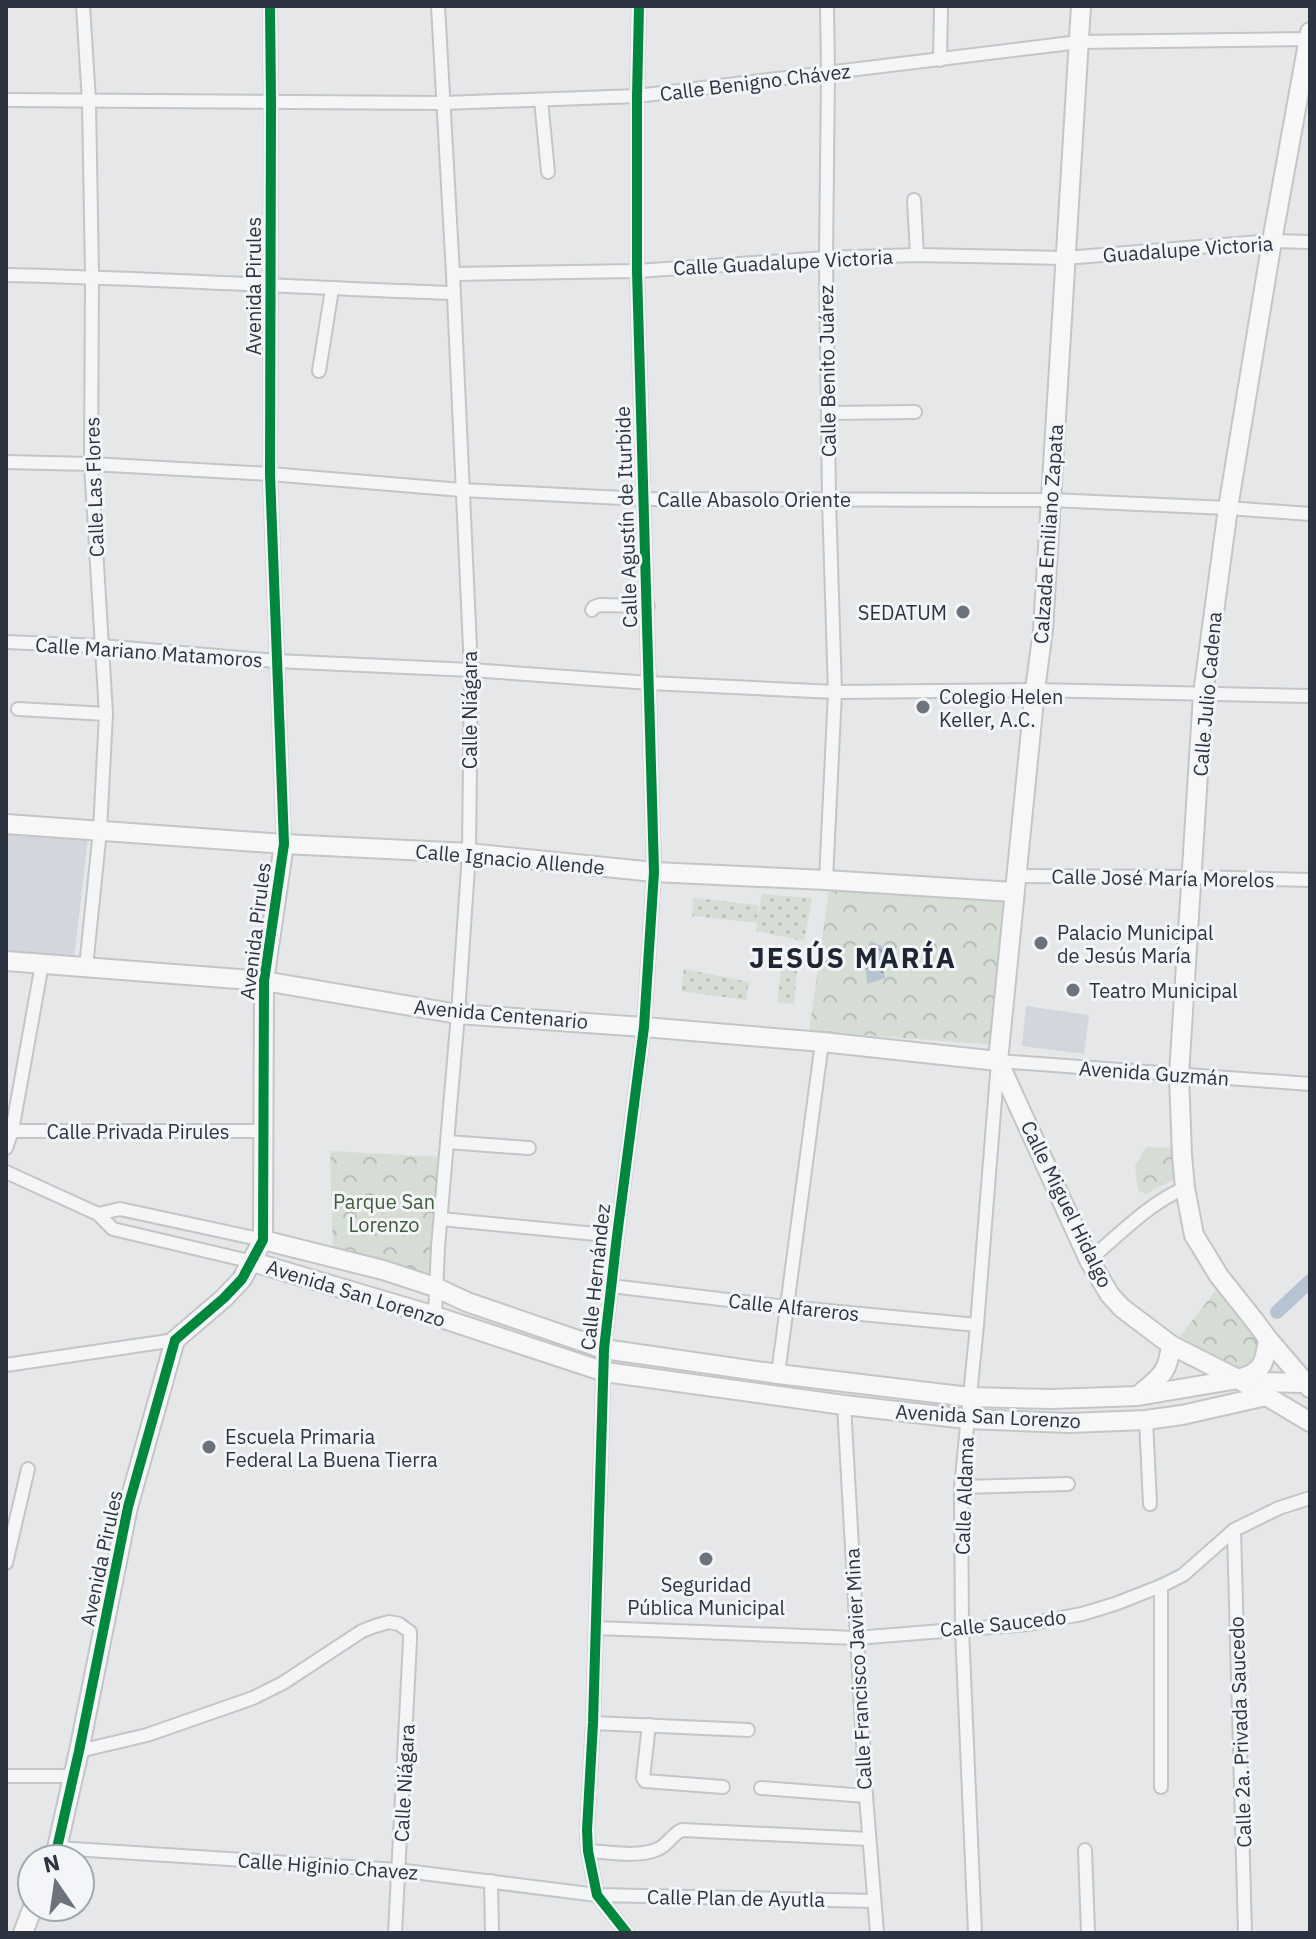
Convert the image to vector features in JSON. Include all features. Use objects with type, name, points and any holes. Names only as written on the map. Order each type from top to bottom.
[{"type":"street","name":"Calle Las Flores","points":[[83,6],[89,101],[91,464],[106,714],[100,830],[86,967]]},
{"type":"street","name":"Avenida Pirules","points":[[57,1843],[79,1751],[128,1507],[175,1340],[242,1279],[263,1240],[264,981],[284,844],[270,474],[270,6]]},
{"type":"street","name":"Calle Niágara","points":[[435,1316],[469,853],[471,670],[438,6]]},
{"type":"street","name":"Calle Agustín de Iturbide","points":[[639,6],[637,271],[654,872],[644,1027]]},
{"type":"street","name":"Calle Benito Juárez","points":[[826,880],[835,692],[826,258],[827,6]]},
{"type":"street","points":[[940,60],[941,6]]},
{"type":"street","name":"Calzada Emiliano Zapata","points":[[998,1061],[1043,630],[1081,6]]},
{"type":"street","name":"Calle Benigno Chávez","points":[[6,100],[444,103],[637,96],[1079,42],[1309,36]]},
{"type":"street","name":"Calle Julio Cadena","points":[[1308,1389],[1219,1276],[1194,1235],[1185,1188],[1179,1075],[1203,694],[1228,508],[1309,36]]},
{"type":"street","points":[[541,100],[548,172]]},
{"type":"street","points":[[914,200],[917,255]]},
{"type":"street","name":"Guadalupe Victoria","points":[[1065,258],[1272,241],[1310,242]]},
{"type":"street","name":"Calle Guadalupe Victoria","points":[[453,274],[637,271],[917,255],[1065,258]]},
{"type":"street","points":[[6,275],[92,276],[271,287],[453,293]]},
{"type":"street","points":[[319,371],[332,289]]},
{"type":"street","points":[[828,413],[915,412]]},
{"type":"street","name":"Calle Abasolo Oriente","points":[[6,462],[270,474],[462,490],[643,499],[1051,500],[1310,514]]},
{"type":"street","points":[[592,610],[600,605],[648,606]]},
{"type":"street","name":"Calle Mariano Matamoros","points":[[6,642],[101,646],[276,661],[835,692],[1035,690],[1310,696]]},
{"type":"street","points":[[18,709],[106,714]]},
{"type":"street","name":"Calle Ignacio Allende","points":[[6,824],[284,844],[469,853],[654,872],[1015,884]]},
{"type":"street","name":"Calle José María Morelos","points":[[1015,884],[1193,877],[1310,880]]},
{"type":"street","name":"Avenida Centenario","points":[[6,961],[264,981],[458,1014],[822,1042],[998,1061]]},
{"type":"street","points":[[6,1148],[12,1131],[42,964]]},
{"type":"street","name":"Calle Hernández","points":[[597,1895],[587,1830],[597,1628],[604,1349],[644,1027]]},
{"type":"street","points":[[778,1374],[822,1042]]},
{"type":"street","name":"Avenida Guzmán","points":[[998,1061],[1310,1084]]},
{"type":"street","name":"Calle Miguel Hidalgo","points":[[998,1061],[1089,1260],[1110,1295],[1122,1308],[1171,1345],[1238,1379],[1303,1418]]},
{"type":"street","name":"Calle Aldama","points":[[975,1933],[962,1629],[961,1487],[998,1061]]},
{"type":"street","name":"Calle Privada Pirules","points":[[12,1131],[263,1131]]},
{"type":"street","points":[[447,1142],[529,1148]]},
{"type":"street","points":[[6,1172],[98,1214]]},
{"type":"street","points":[[1089,1260],[1172,1193],[1185,1188]]},
{"type":"street","name":"Avenida San Lorenzo","points":[[98,1214],[120,1209],[383,1270],[604,1349],[969,1397],[1052,1399],[1138,1396],[1238,1379],[1308,1389]]},
{"type":"street","name":"Avenida San Lorenzo","points":[[98,1214],[113,1229],[253,1262],[435,1316],[605,1372],[967,1419],[1069,1423],[1146,1420],[1266,1396]]},
{"type":"street","points":[[441,1219],[617,1236]]},
{"type":"street","name":"Calle Alfareros","points":[[611,1286],[977,1325]]},
{"type":"street","points":[[1238,1379],[1249,1376],[1261,1367],[1268,1339]]},
{"type":"street","points":[[6,1365],[175,1340]]},
{"type":"street","points":[[1138,1396],[1161,1376],[1169,1363],[1171,1345]]},
{"type":"street","points":[[1303,1418],[1295,1409],[1297,1400],[1308,1389]]},
{"type":"street","name":"Calle Francisco Javier Mina","points":[[844,1405],[856,1638],[877,1933]]},
{"type":"street","points":[[1146,1420],[1150,1504]]},
{"type":"street","points":[[6,1563],[28,1469]]},
{"type":"street","points":[[961,1487],[1068,1484]]},
{"type":"street","name":"Calle Saucedo","points":[[597,1628],[856,1638],[1029,1624],[1082,1614],[1161,1586],[1183,1575],[1234,1530],[1279,1508],[1310,1498]]},
{"type":"street","name":"Calle 2a. Privada Saucedo","points":[[1234,1530],[1245,1933]]},
{"type":"street","points":[[1161,1586],[1161,1787]]},
{"type":"street","name":"Calle Niágara","points":[[79,1751],[147,1735],[253,1698],[283,1683],[362,1631],[389,1622],[399,1624],[410,1632],[395,1933]]},
{"type":"street","points":[[593,1723],[748,1730]]},
{"type":"street","points":[[649,1725],[645,1781],[723,1787]]},
{"type":"street","points":[[6,1776],[73,1776]]},
{"type":"street","points":[[761,1788],[866,1796]]},
{"type":"street","points":[[588,1851],[647,1853],[667,1844],[682,1830],[869,1839]]},
{"type":"street","points":[[1085,1850],[1088,1933]]},
{"type":"street","name":"Calle Higinio Chavez","points":[[96,1856],[398,1870],[597,1895]]},
{"type":"street","points":[[491,1881],[492,1933]]},
{"type":"street","points":[[597,1895],[627,1933]]},
{"type":"street","name":"Calle Plan de Ayutla","points":[[597,1895],[874,1901]]},
{"type":"street","points":[[23,1933],[35,1933]]},
{"type":"shaded area","points":[[6,832],[88,837],[74,959],[6,952]]},
{"type":"shaded area","points":[[1026,1006],[1089,1015],[1084,1054],[1022,1046]]},
{"type":"green space","points":[[829,890],[1011,898],[996,1045],[809,1031]]},
{"type":"green space","points":[[762,894],[812,898],[804,941],[756,931],[757,923],[692,916],[694,898],[758,905],[757,922]]},
{"type":"green space","points":[[782,967],[797,970],[794,1004],[777,1002]]},
{"type":"green space","points":[[684,969],[749,982],[746,1000],[681,991]]},
{"type":"green space","points":[[1146,1147],[1177,1148],[1176,1178],[1146,1194],[1138,1190],[1135,1166]]},
{"type":"green space","name":"Parque San Lorenzo","points":[[330,1151],[441,1157],[431,1280],[333,1251]]},
{"type":"green space","points":[[393,1201],[423,1207],[420,1229],[368,1224],[370,1203]]},
{"type":"green space","points":[[1220,1285],[1258,1334],[1261,1356],[1239,1369],[1212,1357],[1180,1336]]},
{"type":"water","points":[[870,941],[886,948],[882,966],[885,978],[867,984],[865,956]]},
{"type":"waterway","points":[[1277,1312],[1310,1281]]},
{"type":"cycle path","points":[[58,1843],[128,1507],[175,1340],[242,1279],[263,1240],[264,981],[284,844],[270,474],[270,6]]},
{"type":"cycle path","points":[[627,1933],[597,1895],[587,1830],[604,1349],[644,1027],[654,872],[637,271],[639,6]]},
{"type":"place","name":"SEDATUM","points":[[963,612]]},
{"type":"place","name":"Colegio Helen Keller, A.C.","points":[[923,707]]},
{"type":"place","name":"Palacio Municipal de Jesús María","points":[[1041,943]]},
{"type":"place","name":"Teatro Municipal","points":[[1073,990]]},
{"type":"place","name":"Escuela Primaria Federal La Buena Tierra","points":[[209,1447]]},
{"type":"place","name":"Seguridad Pública Municipal","points":[[706,1559]]},
{"type":"district","name":"JESÚS MARÍA","points":[[853,957]]}]
